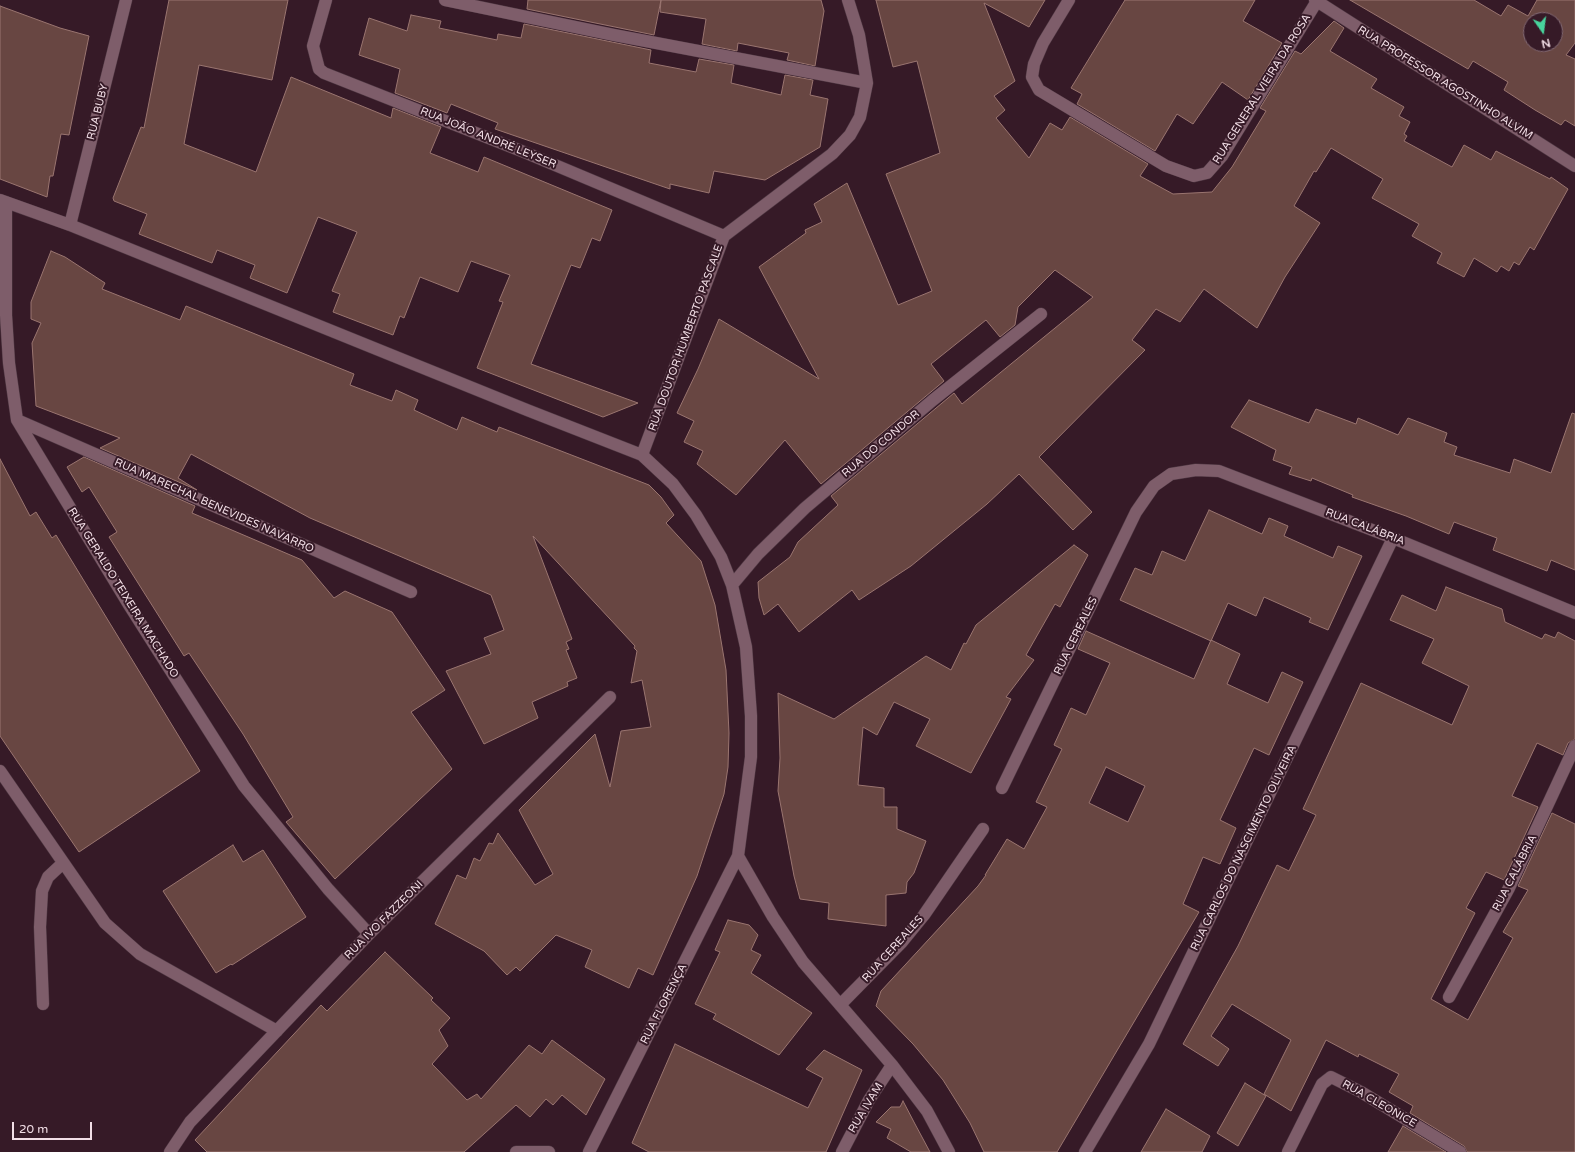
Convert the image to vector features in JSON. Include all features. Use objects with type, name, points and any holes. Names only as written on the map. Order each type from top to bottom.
[{"type":"street","name":"RUA BUBY","points":[[70,225],[126,0]]},
{"type":"street","name":"RUA JOÃO ANDRÉ LEYSER","points":[[326,0],[313,46],[319,69],[324,73],[524,152],[724,236]]},
{"type":"street","points":[[445,0],[614,35],[867,83]]},
{"type":"street","name":"RUA DOUTOR HUMBERTO PASCALE","points":[[642,454],[724,236],[832,154],[850,135],[860,117],[867,83],[859,35],[848,0]]},
{"type":"street","name":"RUA GENERAL VIEIRA DA ROSA","points":[[1069,0],[1043,43],[1034,64],[1032,77],[1039,90],[1166,166],[1194,176],[1207,173],[1222,156],[1316,1]]},
{"type":"street","name":"RUA PROFESSOR AGOSTINHO ALVIM","points":[[1316,1],[1575,166]]},
{"type":"street","points":[[3,201],[70,225],[527,410],[642,454]]},
{"type":"street","name":"RUA GERALDO TEIXEIRA MACHADO","points":[[3,201],[6,315],[9,362],[17,420],[129,605],[244,786],[328,889],[369,934]]},
{"type":"street","name":"RUA DO CONDOR","points":[[732,585],[758,554],[805,508],[933,400],[1041,314]]},
{"type":"street","name":"RUA MARECHAL BENEVIDES NAVARRO","points":[[17,420],[411,592]]},
{"type":"street","name":"RUA FLORENÇA","points":[[589,1152],[738,856],[752,757],[751,716],[746,647],[732,585],[721,557],[696,515],[673,484],[642,454]]},
{"type":"street","name":"RUA CALÁBRIA","points":[[1154,486],[1171,474],[1196,470],[1219,471],[1394,538],[1575,613]]},
{"type":"street","name":"RUA CEREALES","points":[[1002,788],[1136,512],[1154,486]]},
{"type":"street","name":"RUA CARLOS DO NASCIMENTO OLIVEIRA","points":[[1085,1152],[1149,1044],[1394,538]]},
{"type":"street","name":"RUA IVO FAZZEONI","points":[[170,1152],[190,1122],[369,934],[610,697]]},
{"type":"street","name":"RUA CALÁBRIA","points":[[1449,997],[1509,888],[1575,746]]},
{"type":"street","points":[[0,771],[105,923],[140,954],[277,1031]]},
{"type":"street","name":"RUA CEREALES","points":[[840,1005],[902,942],[924,915],[983,829]]},
{"type":"street","points":[[738,856],[773,916],[803,962],[892,1065],[927,1111],[949,1152]]},
{"type":"street","points":[[43,1004],[40,927],[42,891],[48,877],[63,862]]},
{"type":"street","name":"RUA IVAM","points":[[842,1152],[869,1100],[892,1065]]},
{"type":"street","name":"RUA CLEONICE","points":[[1288,1152],[1322,1084],[1331,1077],[1361,1092],[1460,1152]]},
{"type":"street","points":[[516,1152],[549,1152]]},
{"type":"building","points":[[169,0],[288,0],[272,80],[199,65],[184,144],[256,172],[291,77],[391,118],[393,108],[441,127],[430,153],[478,172],[484,157],[612,210],[600,241],[592,238],[580,268],[571,265],[531,364],[638,403],[603,417],[477,368],[503,302],[499,301],[510,275],[471,261],[458,292],[420,277],[404,318],[400,316],[393,335],[333,312],[340,294],[332,291],[357,232],[318,217],[287,293],[250,278],[255,265],[217,250],[212,263],[139,234],[147,214],[114,201],[113,198],[141,127],[144,128]]},
{"type":"building","points":[[528,0],[661,0],[654,35],[527,9]]},
{"type":"building","points":[[661,0],[821,0],[824,11],[815,66],[787,60],[789,53],[738,43],[737,51],[702,44],[706,19],[660,12]]},
{"type":"building","points":[[876,0],[1045,0],[1029,27],[984,3],[1015,81],[994,96],[1005,110],[996,118],[1029,158],[1050,123],[1062,130],[1070,117],[1148,164],[1140,176],[1173,194],[1212,192],[1232,167],[1266,111],[1260,108],[1295,51],[1301,54],[1334,21],[1344,28],[1330,51],[1377,79],[1371,88],[1404,107],[1399,116],[1410,122],[1404,134],[1407,136],[1404,141],[1452,167],[1464,145],[1491,160],[1496,151],[1550,179],[1551,177],[1568,189],[1534,250],[1530,247],[1519,265],[1514,262],[1509,271],[1501,266],[1497,272],[1474,258],[1464,277],[1437,263],[1442,253],[1412,236],[1419,224],[1372,198],[1383,179],[1331,148],[1316,172],[1314,171],[1294,206],[1320,223],[1285,277],[1257,328],[1204,289],[1180,322],[1156,309],[1132,340],[1145,350],[1039,457],[1092,512],[1073,530],[1019,474],[987,504],[911,566],[859,600],[852,590],[799,632],[778,604],[764,615],[759,598],[758,582],[790,557],[798,542],[838,505],[831,496],[954,393],[962,404],[1093,297],[1055,270],[1018,307],[1015,325],[1000,337],[986,320],[931,364],[944,381],[821,484],[785,440],[736,495],[697,464],[703,451],[684,442],[694,421],[677,413],[698,369],[719,319],[819,379],[759,267],[806,233],[805,230],[822,222],[814,204],[847,183],[898,305],[932,291],[886,174],[940,153],[917,61],[893,67]]},
{"type":"building","points":[[1125,0],[1255,0],[1243,21],[1282,43],[1248,100],[1222,82],[1193,124],[1177,114],[1155,151],[1077,104],[1082,94],[1071,88]]},
{"type":"building","points":[[1350,0],[1474,0],[1501,16],[1508,5],[1523,13],[1523,52],[1563,52],[1563,12],[1530,12],[1537,0],[1575,0],[1575,43],[1566,55],[1575,59],[1575,126],[1565,120],[1561,125],[1535,110],[1504,90],[1508,82],[1473,61],[1468,69]]},
{"type":"building","points":[[0,6],[60,28],[89,36],[69,135],[61,134],[53,176],[50,176],[47,197],[0,179]]},
{"type":"building","points":[[411,15],[441,21],[439,28],[497,40],[498,34],[521,38],[524,24],[651,50],[649,63],[696,72],[699,59],[734,65],[731,83],[781,95],[785,75],[813,80],[810,95],[828,99],[820,147],[765,180],[714,171],[709,193],[670,184],[670,189],[495,129],[498,123],[451,104],[447,113],[395,93],[400,69],[359,55],[369,18],[407,31]]},
{"type":"building","points":[[51,251],[65,257],[105,283],[102,289],[180,320],[186,306],[354,374],[350,385],[392,401],[396,390],[418,400],[414,410],[457,430],[462,417],[497,432],[499,427],[649,485],[661,497],[674,515],[666,523],[701,561],[715,605],[726,670],[729,733],[728,767],[724,794],[697,876],[653,975],[638,968],[629,988],[585,967],[592,950],[556,935],[520,971],[516,967],[507,975],[484,951],[435,924],[457,875],[466,879],[474,858],[480,861],[489,843],[493,844],[498,833],[535,885],[553,874],[519,810],[595,734],[610,787],[621,731],[651,727],[642,680],[631,683],[637,651],[634,648],[635,646],[533,536],[572,639],[566,642],[569,649],[566,650],[577,678],[567,682],[568,686],[532,702],[538,718],[484,744],[446,671],[491,654],[484,638],[504,630],[491,595],[310,518],[191,454],[178,478],[197,490],[100,448],[120,438],[36,406],[32,343],[41,323],[31,319],[31,302]]},
{"type":"building","points":[[1249,400],[1309,423],[1316,409],[1356,424],[1358,418],[1398,435],[1408,418],[1447,433],[1444,442],[1457,447],[1454,455],[1510,473],[1514,459],[1551,473],[1572,413],[1575,414],[1575,570],[1551,560],[1547,571],[1493,550],[1497,538],[1454,522],[1449,534],[1406,516],[1352,497],[1353,495],[1312,478],[1311,481],[1289,474],[1292,467],[1273,460],[1276,450],[1231,427]]},
{"type":"building","points":[[84,457],[195,506],[192,513],[302,560],[334,598],[345,591],[392,612],[445,690],[411,712],[452,769],[335,879],[286,822],[293,817],[243,734],[189,653],[184,656],[109,537],[117,532],[89,487],[82,492],[67,467]]},
{"type":"building","points":[[0,459],[30,516],[36,512],[52,538],[56,535],[200,771],[79,852],[0,736]]},
{"type":"building","points":[[1209,510],[1262,534],[1269,518],[1288,526],[1284,536],[1333,558],[1338,546],[1362,556],[1328,630],[1309,622],[1311,618],[1264,597],[1256,616],[1228,603],[1211,641],[1120,600],[1135,568],[1152,575],[1162,551],[1185,561]]},
{"type":"building","points":[[1074,545],[1088,555],[1060,607],[1055,604],[1026,655],[1034,660],[1006,697],[1011,699],[971,773],[916,746],[930,719],[894,702],[877,735],[863,727],[858,785],[884,788],[884,807],[897,807],[897,829],[926,841],[914,873],[907,882],[906,893],[886,895],[886,926],[828,919],[829,903],[800,899],[794,876],[778,791],[780,758],[778,693],[834,719],[926,656],[951,670],[964,643],[966,644],[976,625]]},
{"type":"building","points":[[1446,587],[1502,609],[1505,622],[1542,639],[1545,634],[1555,638],[1558,632],[1575,641],[1575,739],[1568,743],[1563,755],[1537,743],[1512,796],[1538,807],[1504,880],[1486,872],[1466,908],[1475,913],[1431,999],[1468,1020],[1513,938],[1503,932],[1528,890],[1518,886],[1552,813],[1575,824],[1575,1152],[1467,1152],[1464,1146],[1410,1113],[1413,1106],[1389,1092],[1399,1074],[1359,1054],[1358,1057],[1326,1040],[1291,1111],[1264,1094],[1291,1040],[1232,1004],[1211,1036],[1229,1049],[1218,1066],[1183,1044],[1238,946],[1277,865],[1289,871],[1316,815],[1303,809],[1361,683],[1452,725],[1469,686],[1422,663],[1434,639],[1390,620],[1402,595],[1436,611]]},
{"type":"building","points":[[1086,631],[1194,679],[1211,640],[1240,654],[1227,684],[1268,703],[1282,672],[1303,682],[1269,755],[1254,748],[1220,820],[1236,828],[1220,864],[1203,857],[1183,904],[1199,912],[1057,1152],[984,1152],[970,1123],[943,1080],[913,1044],[876,1006],[881,991],[978,886],[1007,839],[1024,849],[1047,807],[1036,802],[1062,749],[1054,745],[1071,708],[1086,715],[1110,663],[1078,649]],"holes":[[[1106,767],[1145,786],[1128,822],[1089,803]]]},
{"type":"building","points":[[233,845],[243,862],[263,850],[306,917],[232,965],[231,964],[216,973],[163,891]]},
{"type":"building","points":[[728,920],[749,925],[758,935],[751,950],[761,955],[751,973],[812,1013],[779,1055],[713,1019],[716,1014],[695,1004],[720,952],[715,950]]},
{"type":"building","points":[[385,952],[433,998],[431,1000],[450,1018],[439,1030],[448,1046],[432,1064],[467,1100],[477,1094],[481,1099],[529,1045],[542,1054],[552,1040],[605,1079],[586,1115],[562,1095],[553,1105],[546,1099],[530,1117],[516,1105],[464,1152],[207,1152],[195,1140],[321,1005],[327,1011]]},
{"type":"building","points":[[675,1044],[808,1108],[823,1078],[806,1069],[824,1050],[862,1070],[826,1152],[649,1152],[632,1143]]},
{"type":"building","points":[[1245,1083],[1266,1096],[1238,1146],[1217,1133]]},
{"type":"building","points":[[903,1101],[930,1152],[911,1152],[887,1138],[891,1129],[876,1122],[891,1107],[900,1107]]},
{"type":"building","points":[[1166,1109],[1210,1136],[1202,1152],[1141,1152]]},
{"type":"building","points":[[1403,1126],[1446,1152],[1388,1152]]}]
